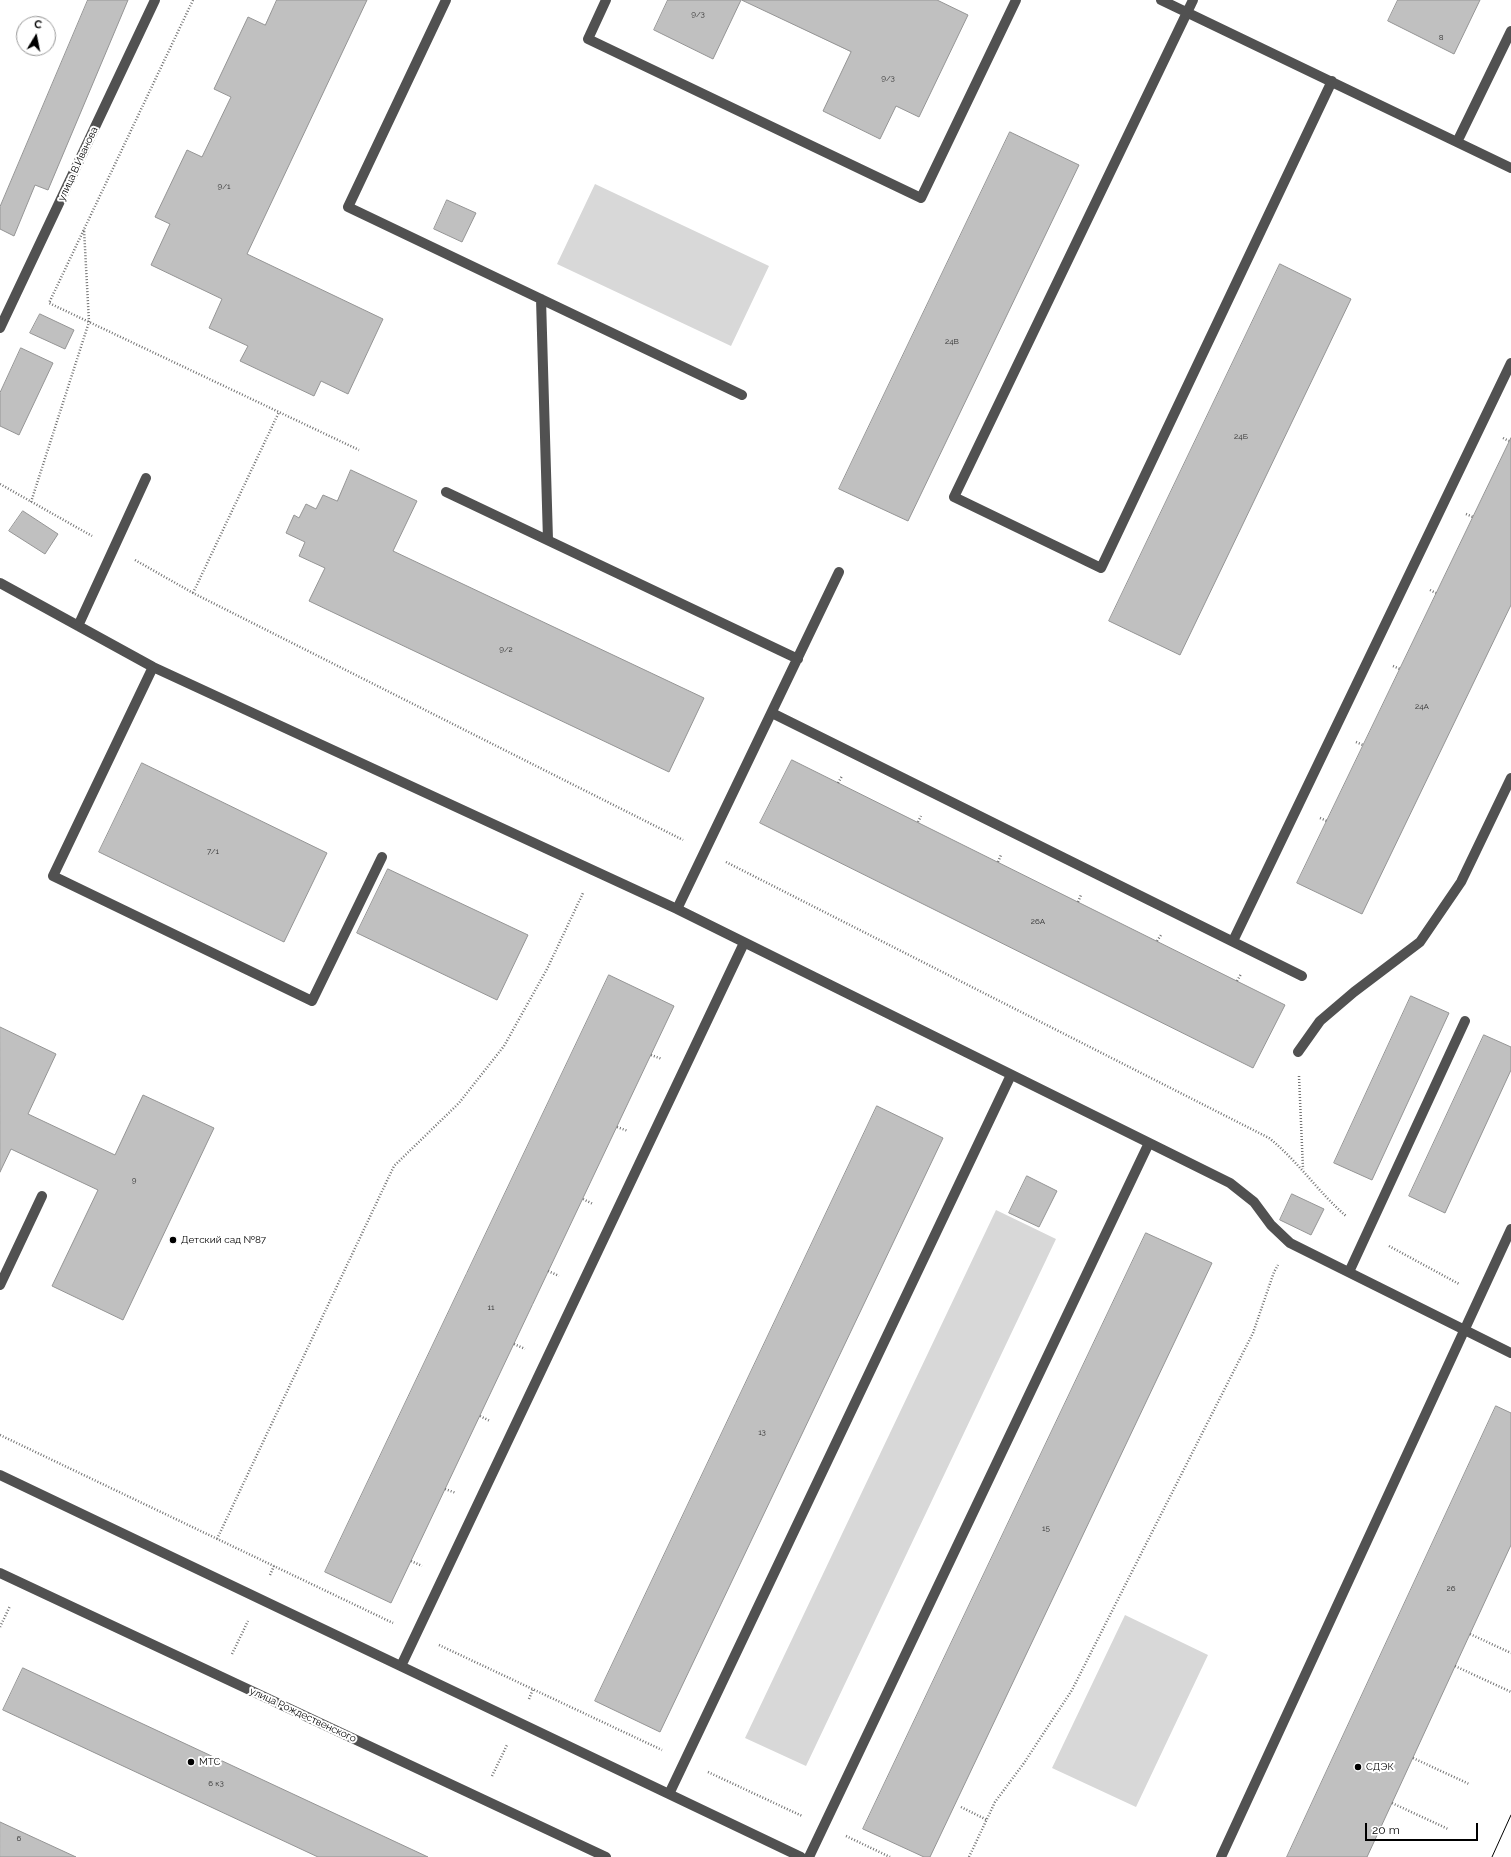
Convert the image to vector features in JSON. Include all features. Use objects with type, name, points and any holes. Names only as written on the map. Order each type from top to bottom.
[{"type":"street","name":"улица В.Иванова","points":[[0,328],[155,0]]},
{"type":"street","points":[[446,0],[348,207],[742,395]]},
{"type":"street","points":[[606,0],[588,38],[921,198],[1016,0]]},
{"type":"street","points":[[1161,0],[1511,168]]},
{"type":"street","points":[[1193,0],[954,497],[1101,568],[1332,81]]},
{"type":"street","points":[[1457,142],[1511,30]]},
{"type":"street","points":[[541,299],[548,540]]},
{"type":"street","points":[[1233,941],[1511,363]]},
{"type":"street","points":[[78,626],[146,478]]},
{"type":"street","points":[[446,492],[798,659]]},
{"type":"street","points":[[677,909],[706,852],[839,572]]},
{"type":"street","points":[[0,583],[153,667],[677,909],[1230,1183],[1254,1202],[1271,1224],[1290,1243],[1511,1353]]},
{"type":"street","points":[[153,667],[53,876],[312,1001],[382,857]]},
{"type":"street","points":[[772,713],[1302,976]]},
{"type":"street","points":[[1298,1052],[1320,1022],[1354,992],[1420,942],[1461,882],[1511,778]]},
{"type":"street","points":[[401,1666],[744,943]]},
{"type":"street","points":[[1348,1272],[1465,1021]]},
{"type":"street","points":[[669,1794],[1011,1075]]},
{"type":"street","points":[[809,1857],[1149,1143]]},
{"type":"street","points":[[0,1285],[42,1196]]},
{"type":"street","points":[[1221,1857],[1511,1229]]},
{"type":"street","points":[[0,1474],[801,1857]]},
{"type":"street","name":"улица Рождественского","points":[[0,1573],[606,1857]]},
{"type":"path","points":[[193,0],[49,303],[359,450]]},
{"type":"path","points":[[31,502],[89,322],[84,229]]},
{"type":"path","points":[[279,412],[193,593],[1269,1138],[1285,1151],[1330,1203],[1366,1234],[1480,1296]]},
{"type":"path","points":[[217,1538],[394,1166],[459,1103],[504,1046],[547,969],[594,871]]},
{"type":"path","points":[[969,1857],[995,1802],[1024,1763],[1072,1690],[1252,1333],[1274,1272],[1290,1243]]},
{"type":"path","points":[[221,1676],[248,1621]]},
{"type":"path","points":[[1470,1634],[1511,1653]]},
{"type":"path","points":[[1455,1666],[1511,1692]]},
{"type":"path","points":[[481,1798],[507,1745]]},
{"type":"path","points":[[1413,1758],[1469,1784]]},
{"type":"path","points":[[1392,1803],[1448,1829]]},
{"type":"path","points":[[962,1807],[987,1820]]},
{"type":"path","points":[[824,1826],[890,1857]]},
{"type":"shaded area","points":[[595,184],[769,266],[731,346],[557,264]]},
{"type":"shaded area","points":[[996,1210],[1056,1239],[806,1766],[745,1738]]},
{"type":"shaded area","points":[[1125,1615],[1208,1655],[1136,1807],[1052,1768]]},
{"type":"building","points":[[88,0],[128,0],[48,190],[35,185],[14,236],[0,229],[0,207]]},
{"type":"building","points":[[277,0],[367,0],[247,254],[383,319],[348,394],[321,381],[314,396],[240,361],[248,346],[209,328],[222,299],[151,265],[170,224],[155,217],[187,150],[202,157],[231,97],[214,89],[248,17],[265,25]]},
{"type":"building","points":[[668,0],[741,0],[713,59],[654,30]]},
{"type":"building","points":[[742,0],[937,0],[968,15],[919,117],[896,106],[880,139],[823,111],[851,52]]},
{"type":"building","points":[[1398,0],[1480,0],[1454,54],[1388,21]]},
{"type":"building","points":[[1010,132],[1079,165],[908,521],[839,489]]},
{"type":"building","points":[[447,200],[476,213],[462,242],[434,229]]},
{"type":"building","points":[[1280,264],[1351,299],[1180,655],[1109,621]]},
{"type":"building","points":[[40,314],[74,330],[65,349],[30,333]]},
{"type":"building","points":[[21,348],[53,363],[19,435],[0,426],[0,393]]},
{"type":"building","points":[[1511,438],[1511,605],[1362,914],[1297,883]]},
{"type":"building","points":[[351,470],[417,501],[393,551],[704,698],[669,772],[309,601],[325,568],[299,556],[305,542],[286,533],[294,515],[299,518],[306,504],[316,509],[323,495],[337,501]]},
{"type":"building","points":[[23,511],[58,534],[45,554],[9,531]]},
{"type":"building","points":[[792,760],[1285,1005],[1253,1068],[760,823]]},
{"type":"building","points":[[142,763],[327,853],[284,942],[99,852]]},
{"type":"building","points":[[388,869],[528,935],[497,1000],[357,933]]},
{"type":"building","points":[[609,975],[674,1006],[391,1603],[325,1572]]},
{"type":"building","points":[[1411,996],[1449,1013],[1372,1180],[1334,1163]]},
{"type":"building","points":[[0,1027],[56,1054],[28,1114],[115,1155],[143,1095],[214,1128],[123,1320],[52,1286],[98,1190],[11,1149],[0,1172]]},
{"type":"building","points":[[1484,1035],[1511,1047],[1511,1070],[1445,1213],[1409,1196]]},
{"type":"building","points":[[877,1106],[943,1138],[660,1732],[595,1701]]},
{"type":"building","points":[[1027,1176],[1057,1191],[1039,1227],[1009,1213]]},
{"type":"building","points":[[1292,1194],[1324,1209],[1311,1235],[1280,1220]]},
{"type":"building","points":[[1146,1233],[1212,1263],[930,1857],[924,1857],[863,1829]]},
{"type":"building","points":[[1496,1406],[1511,1413],[1511,1545],[1367,1857],[1287,1857]]},
{"type":"building","points":[[23,1668],[428,1857],[318,1857],[3,1710]]},
{"type":"building","points":[[0,1822],[76,1857],[0,1857]]},
{"type":"tram line","points":[[1492,1857],[1511,1815]]},
{"type":"place","name":"Детский сад №87","points":[[173,1240]]},
{"type":"place","name":"МТС","points":[[191,1762]]},
{"type":"place","name":"СДЭК","points":[[1358,1767]]}]
